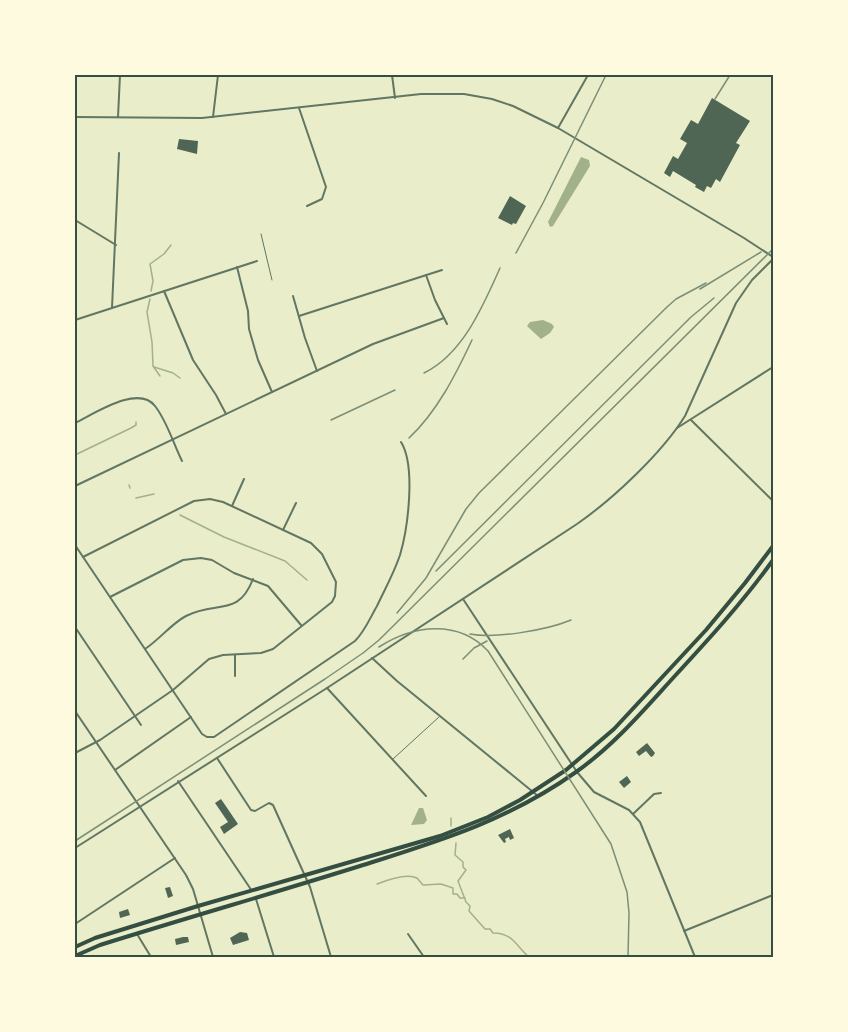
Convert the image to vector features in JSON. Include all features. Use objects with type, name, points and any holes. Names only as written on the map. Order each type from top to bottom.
[{"type":"highway","points":[[75,947],[95,938],[198,906],[447,833],[488,817],[533,793],[600,743],[622,721],[705,630],[773,546]]},
{"type":"highway","points":[[75,956],[100,945],[256,899],[455,836],[492,821],[538,797],[577,772],[636,720],[757,582],[773,560]]},
{"type":"highway","points":[[751,576],[757,582]]},
{"type":"street","points":[[118,117],[120,75]]},
{"type":"street","points":[[213,117],[218,75]]},
{"type":"street","points":[[392,75],[395,98]]},
{"type":"street","points":[[558,128],[588,75]]},
{"type":"street","points":[[75,117],[176,119],[435,93],[478,96],[513,106],[558,128],[744,238],[773,258],[752,280],[736,303],[678,428],[657,453],[589,515],[327,688],[75,848]]},
{"type":"street","points":[[299,108],[326,187],[325,195],[307,206]]},
{"type":"street","points":[[112,308],[119,153]]},
{"type":"street","points":[[75,220],[116,245]]},
{"type":"street","points":[[75,320],[257,261]]},
{"type":"street","points":[[237,267],[248,311],[249,329],[258,360],[272,392]]},
{"type":"street","points":[[299,316],[442,270]]},
{"type":"street","points":[[426,275],[447,324]]},
{"type":"street","points":[[164,291],[193,360],[226,414]]},
{"type":"street","points":[[294,296],[317,371]]},
{"type":"street","points":[[75,486],[373,344],[444,318]]},
{"type":"street","points":[[678,428],[773,367]]},
{"type":"street","points":[[75,423],[130,398],[141,397],[156,407],[182,461]]},
{"type":"street","points":[[691,420],[773,501]]},
{"type":"street","points":[[75,545],[191,717],[205,736],[214,736],[355,641],[362,633],[394,571],[403,544],[410,481],[409,462],[401,443]]},
{"type":"street","points":[[232,506],[244,479]]},
{"type":"street","points":[[75,753],[96,742],[173,690],[209,659],[217,656],[268,651],[332,602],[337,586],[324,557],[311,543],[213,499],[197,500],[83,556]]},
{"type":"street","points":[[283,530],[296,504]]},
{"type":"street","points":[[110,597],[190,558],[201,558],[212,560],[234,573],[270,587],[302,626]]},
{"type":"street","points":[[146,649],[187,615],[238,602],[246,595],[253,579]]},
{"type":"street","points":[[463,599],[577,772],[594,792],[633,814],[644,830],[694,957]]},
{"type":"street","points":[[75,627],[141,725]]},
{"type":"street","points":[[235,655],[235,675]]},
{"type":"street","points":[[372,658],[538,797]]},
{"type":"street","points":[[327,688],[426,796]]},
{"type":"street","points":[[75,711],[188,879],[213,957]]},
{"type":"street","points":[[115,770],[191,717]]},
{"type":"street","points":[[217,758],[251,810],[255,811],[272,804],[308,883],[331,957]]},
{"type":"street","points":[[178,781],[252,891]]},
{"type":"street","points":[[633,814],[654,794],[661,793]]},
{"type":"street","points":[[75,924],[175,858]]},
{"type":"street","points":[[684,931],[773,895]]},
{"type":"street","points":[[256,899],[274,957]]},
{"type":"street","points":[[137,934],[151,957]]},
{"type":"street","points":[[408,934],[424,957]]},
{"type":"lane","points":[[261,234],[272,280]]},
{"type":"lane","points":[[392,760],[440,717]]},
{"type":"shaded area","points":[[581,157],[589,160],[590,166],[553,226],[550,227],[548,222]]},
{"type":"shaded area","points":[[543,320],[554,327],[541,339],[527,326],[530,322]]},
{"type":"shaded area","points":[[419,808],[423,808],[427,820],[424,824],[411,825]]},
{"type":"building","points":[[712,98],[750,121],[736,143],[740,145],[720,182],[716,179],[711,188],[707,186],[704,192],[673,171],[670,177],[664,173],[673,156],[678,159],[687,143],[680,139],[691,120],[698,124]]},
{"type":"building","points":[[179,139],[198,141],[197,154],[177,149]]},
{"type":"building","points":[[510,196],[526,206],[516,224],[512,225],[498,218]]},
{"type":"building","points":[[647,743],[655,753],[651,757],[646,751],[639,756],[636,752]]},
{"type":"building","points":[[627,776],[631,782],[624,788],[619,782]]},
{"type":"building","points":[[221,799],[238,824],[224,834],[220,827],[228,822],[215,803]]},
{"type":"building","points":[[510,829],[514,838],[505,839],[504,843],[498,835]]},
{"type":"building","points":[[170,887],[173,896],[168,898],[165,888]]},
{"type":"building","points":[[128,909],[130,915],[120,918],[119,912]]},
{"type":"building","points":[[240,932],[247,933],[249,940],[233,945],[230,938]]},
{"type":"building","points":[[188,937],[189,942],[176,945],[175,939]]},
{"type":"waterway","points":[[151,291],[153,281],[150,264],[164,254],[171,245]]},
{"type":"waterway","points":[[150,299],[147,312],[153,366],[160,376]]},
{"type":"waterway","points":[[154,367],[173,373],[180,378]]},
{"type":"waterway","points":[[75,455],[131,428],[136,425],[136,422]]},
{"type":"waterway","points":[[136,498],[154,494]]},
{"type":"waterway","points":[[180,515],[224,537],[285,561],[307,580]]},
{"type":"waterway","points":[[451,818],[451,826]]},
{"type":"waterway","points":[[456,843],[455,855],[463,862],[466,870],[458,881],[466,902],[470,906],[469,911],[485,929],[510,938],[529,957]]},
{"type":"waterway","points":[[377,884],[408,876],[417,878],[423,885],[441,884],[453,888],[453,894],[465,898]]},
{"type":"railway","points":[[516,253],[606,75]]},
{"type":"railway","points":[[715,99],[730,75]]},
{"type":"railway","points":[[75,841],[325,679],[379,640],[773,249]]},
{"type":"railway","points":[[700,289],[761,252]]},
{"type":"railway","points":[[424,373],[438,365],[461,341],[479,313],[500,268]]},
{"type":"railway","points":[[397,613],[426,578],[466,509],[479,493],[667,307],[676,299],[706,283]]},
{"type":"railway","points":[[436,571],[691,317],[714,298]]},
{"type":"railway","points":[[409,438],[437,405],[472,340]]},
{"type":"railway","points":[[331,420],[395,390]]},
{"type":"railway","points":[[470,634],[521,633],[571,620]]},
{"type":"railway","points":[[379,647],[406,634],[435,629],[463,634],[488,651],[611,844],[627,892],[628,957]]},
{"type":"railway","points":[[463,659],[474,648],[487,641]]}]
